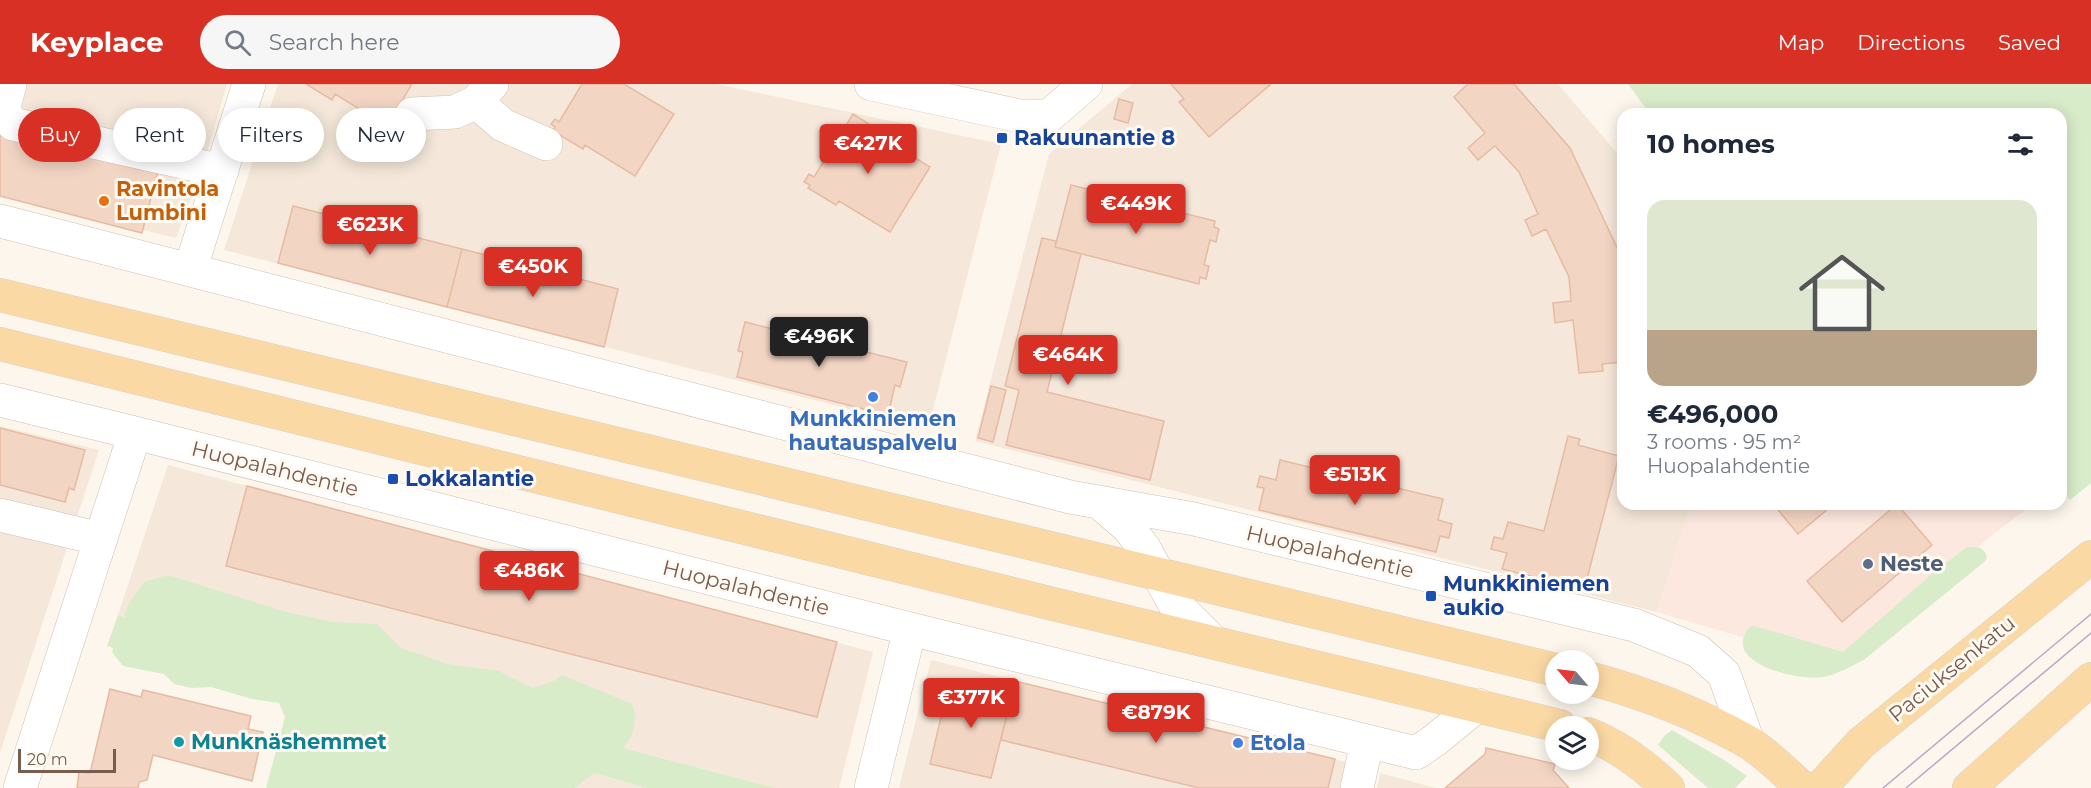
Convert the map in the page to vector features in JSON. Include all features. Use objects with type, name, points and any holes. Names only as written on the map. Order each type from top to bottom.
[{"type":"main road","points":[[0,295],[1545,667]]},
{"type":"main road","points":[[0,344],[1045,602],[1545,722]]},
{"type":"main road","name":"Paciuksenkatu","points":[[1820,788],[1861,743],[2091,557]]},
{"type":"main road","points":[[1599,681],[1629,689],[1665,703],[1748,742],[1803,788]]},
{"type":"main road","points":[[1969,788],[2090,682]]},
{"type":"main road","points":[[1599,739],[1626,753],[1651,771],[1668,788]]},
{"type":"street","points":[[10,84],[3,111],[13,124],[222,171]]},
{"type":"street","points":[[190,270],[249,84]]},
{"type":"street","points":[[871,84],[961,94],[1020,116],[1049,116],[1086,84]]},
{"type":"street","points":[[426,113],[455,112],[484,93],[503,125],[546,144]]},
{"type":"street","name":"Huopalahdentie","points":[[0,221],[961,469],[1099,502],[1194,519],[1637,612],[1698,651],[1724,674],[1748,742]]},
{"type":"street","name":"Huopalahdentie","points":[[0,400],[910,629],[1416,753],[1478,705]]},
{"type":"street","points":[[20,788],[135,433]]},
{"type":"street","name":"Huopalahdentie","points":[[1099,502],[1128,527],[1144,548],[1174,603],[1212,641]]},
{"type":"street","points":[[0,515],[101,539]]},
{"type":"street","points":[[871,788],[910,629]]},
{"type":"street","points":[[1357,788],[1367,742]]},
{"type":"shaded area","points":[[0,84],[227,84],[220,108],[218,108],[206,156],[206,108],[113,108],[113,162],[204,162],[176,238],[0,194]]},
{"type":"shaded area","points":[[278,84],[716,84],[1001,144],[928,429],[224,250],[253,162],[324,162],[324,108],[270,108]]},
{"type":"shaded area","points":[[1132,84],[1558,84],[1617,153],[1617,510],[1689,510],[1657,612],[975,441],[1049,154]]},
{"type":"shaded area","points":[[0,426],[99,450],[0,753]]},
{"type":"shaded area","points":[[168,465],[873,652],[839,788],[775,788],[118,615]]},
{"type":"shaded area","points":[[1689,510],[2025,510],[1836,665],[1657,612]]},
{"type":"shaded area","points":[[931,660],[1354,764],[1348,788],[899,788]]},
{"type":"shaded area","points":[[594,773],[647,788],[575,788]]},
{"type":"shaded area","points":[[1380,773],[1436,788],[1377,788]]},
{"type":"green space","points":[[1628,84],[2091,84],[2091,483],[2070,500],[2067,496],[2067,108],[1646,108]]},
{"type":"green space","points":[[1967,547],[1982,549],[1987,558],[1865,659],[1839,672],[1813,678],[1785,674],[1757,663],[1747,655],[1743,645],[1745,634],[1750,627],[1755,626],[1843,652],[1934,572]]},
{"type":"green space","points":[[168,575],[286,612],[333,622],[377,624],[401,648],[448,664],[499,671],[533,688],[554,681],[562,675],[632,704],[635,716],[634,727],[623,748],[775,788],[647,788],[594,773],[575,788],[266,788],[285,717],[279,703],[252,699],[211,687],[192,688],[174,684],[164,674],[123,666],[112,652],[113,648],[107,646],[118,615],[124,617],[129,603],[144,582]]},
{"type":"green space","points":[[1672,730],[1747,776],[1735,788],[1708,788],[1658,745]]},
{"type":"building","points":[[306,84],[412,84],[398,108],[358,108],[335,94],[332,100]]},
{"type":"building","points":[[582,84],[624,84],[674,114],[635,176],[585,145],[583,149],[553,131],[555,127],[551,124],[555,119],[559,122]]},
{"type":"building","points":[[1171,84],[1271,84],[1209,137],[1179,102],[1184,99]]},
{"type":"building","points":[[1468,84],[1514,84],[1570,148],[1617,247],[1617,363],[1602,364],[1603,371],[1579,373],[1573,320],[1555,323],[1553,303],[1571,301],[1569,277],[1546,229],[1532,236],[1525,220],[1538,214],[1519,172],[1495,146],[1478,160],[1468,148],[1485,133],[1454,97]]},
{"type":"building","points":[[1119,99],[1133,103],[1128,123],[1114,119]]},
{"type":"building","points":[[853,114],[880,131],[877,135],[930,167],[890,232],[839,201],[836,205],[808,188],[810,185],[804,182],[809,174],[814,177]]},
{"type":"building","points":[[0,130],[18,135],[18,162],[101,162],[101,156],[113,159],[113,162],[123,162],[158,171],[142,233],[0,196]]},
{"type":"building","points":[[1071,185],[1215,221],[1214,227],[1219,229],[1216,242],[1210,240],[1204,265],[1209,266],[1206,279],[1200,277],[1199,284],[1055,247]]},
{"type":"building","points":[[293,206],[462,249],[447,307],[278,263]]},
{"type":"building","points":[[1042,238],[1056,241],[1055,247],[1081,254],[1047,392],[1164,421],[1150,480],[1006,445],[1019,390],[1005,386]]},
{"type":"building","points":[[462,249],[618,289],[604,347],[447,307]]},
{"type":"building","points":[[745,322],[907,362],[900,387],[895,385],[888,415],[737,377],[743,352],[738,351]]},
{"type":"building","points":[[991,386],[1006,390],[993,442],[978,438]]},
{"type":"building","points":[[0,428],[85,450],[74,490],[69,488],[65,502],[0,485]]},
{"type":"building","points":[[1568,436],[1580,439],[1578,445],[1617,455],[1617,464],[1584,590],[1502,569],[1507,553],[1491,549],[1494,537],[1503,539],[1508,522],[1544,531]]},
{"type":"building","points":[[1280,460],[1443,499],[1438,520],[1452,524],[1449,538],[1440,536],[1436,552],[1259,510],[1264,488],[1257,487],[1260,476],[1276,480]]},
{"type":"building","points":[[247,486],[837,642],[817,717],[226,566]]},
{"type":"building","points":[[1778,510],[1827,510],[1798,534]]},
{"type":"building","points":[[1890,510],[1902,510],[1932,545],[1842,622],[1807,581]]},
{"type":"building","points":[[950,679],[1012,694],[991,778],[930,764]]},
{"type":"building","points":[[1015,681],[1335,759],[1328,788],[1199,788],[1001,740]]},
{"type":"building","name":"Munknäshemmet","points":[[110,689],[141,697],[143,690],[251,716],[248,729],[263,732],[252,781],[153,755],[147,780],[139,782],[138,788],[77,788],[79,772],[90,773]]},
{"type":"building","points":[[1486,748],[1545,762],[1545,770],[1553,770],[1569,788],[1445,788],[1485,754]]},
{"type":"tram line","points":[[1883,788],[2091,614]]},
{"type":"tram line","points":[[1906,788],[2091,633]]},
{"type":"place","name":"Rakuunantie 8","points":[[1002,138]]},
{"type":"place","name":"Ravintola Lumbini","points":[[104,201]]},
{"type":"place","name":"Munkkiniemen hautauspalvelu","points":[[873,397]]},
{"type":"place","name":"Lokkalantie","points":[[393,479]]},
{"type":"place","name":"Neste","points":[[1868,564]]},
{"type":"place","name":"Munkkiniemen aukio","points":[[1431,596]]},
{"type":"place","name":"Munknäshemmet","points":[[179,742]]},
{"type":"place","name":"Etola","points":[[1238,743]]}]
